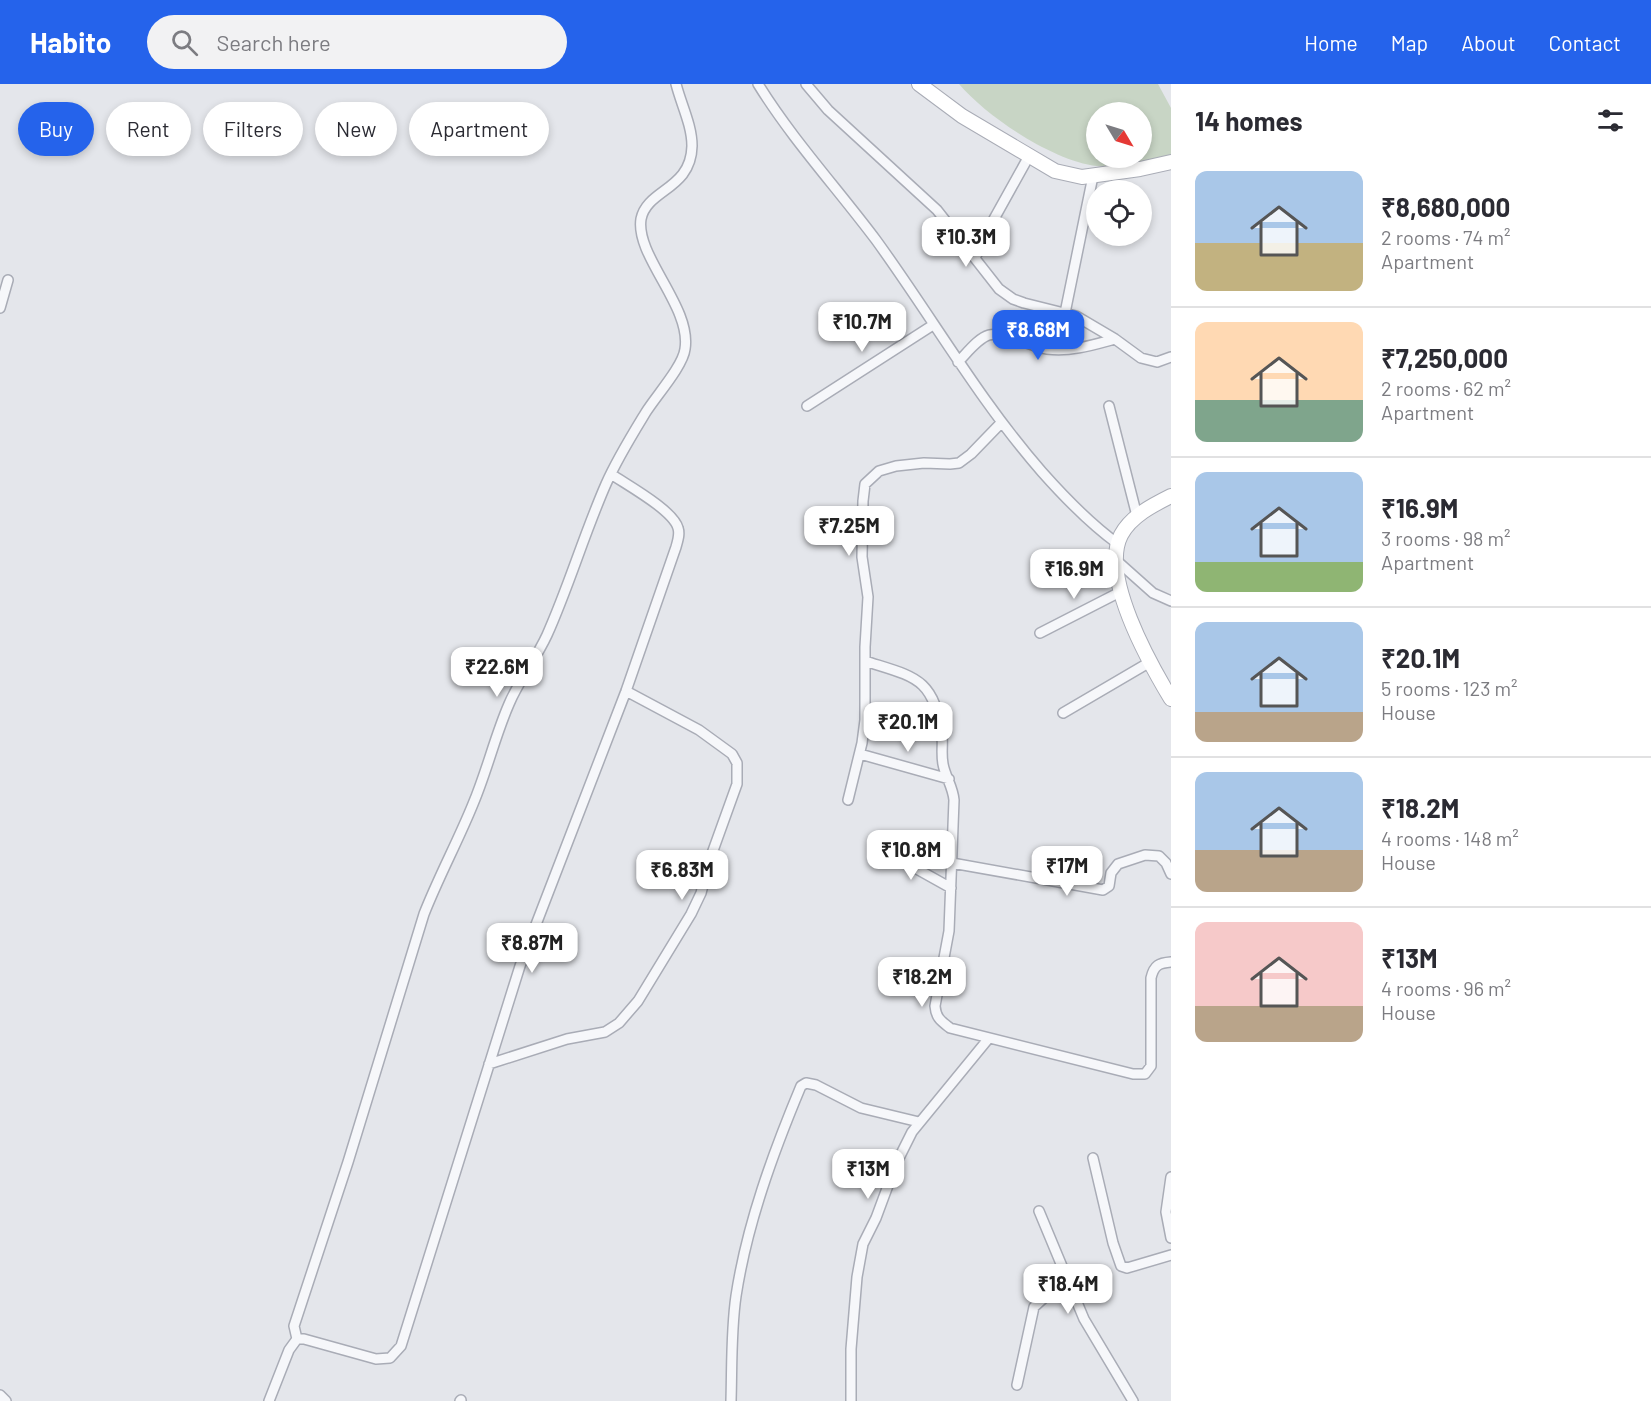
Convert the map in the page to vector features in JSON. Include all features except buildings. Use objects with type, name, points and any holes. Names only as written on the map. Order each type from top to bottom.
[{"type":"street","points":[[270,1401],[286,1356],[297,1339],[294,1326],[348,1162],[424,914],[475,801],[509,703],[547,634],[611,474],[685,350],[681,320],[641,232],[641,219],[648,206],[680,179],[690,163],[691,135],[676,84]]},
{"type":"street","points":[[758,84],[792,132],[876,240],[958,362],[1022,449],[1075,509],[1118,544]]},
{"type":"street","points":[[806,84],[828,110],[937,210],[999,290],[1013,299],[1076,316],[1115,339],[1141,358],[1157,362],[1171,357]]},
{"type":"street","points":[[919,84],[962,116],[1055,171],[1082,177],[1140,170],[1171,162]]},
{"type":"street","points":[[975,258],[1029,156]]},
{"type":"street","points":[[1065,313],[1093,176]]},
{"type":"street","points":[[0,308],[8,280]]},
{"type":"street","points":[[807,406],[933,325]]},
{"type":"street","points":[[958,362],[983,338],[994,334],[1036,347],[1058,350],[1079,349],[1115,339]]},
{"type":"street","points":[[1109,406],[1137,516]]},
{"type":"street","points":[[848,800],[860,754],[865,720],[868,597],[862,546],[865,484],[879,471],[896,466],[959,463],[1002,423]]},
{"type":"street","points":[[297,1339],[376,1359],[390,1358],[398,1351],[520,966],[626,691],[679,535],[676,522],[669,514],[611,474]]},
{"type":"street","points":[[1171,496],[1137,516],[1121,535],[1116,561],[1129,616],[1150,662],[1171,699]]},
{"type":"street","points":[[1116,561],[1153,592],[1171,601]]},
{"type":"street","points":[[1040,633],[1122,591]]},
{"type":"street","points":[[865,661],[913,677],[925,686],[939,722],[943,764],[954,800],[949,931],[937,992],[936,1015],[950,1028],[1110,1069],[1145,1074],[1151,1066],[1151,978],[1153,970],[1161,963],[1171,962]]},
{"type":"street","points":[[1063,713],[1150,662]]},
{"type":"street","points":[[489,1065],[567,1039],[605,1032],[619,1023],[638,1001],[691,914],[701,893],[710,859],[737,784],[737,763],[732,754],[699,730],[626,691]]},
{"type":"street","points":[[860,754],[949,779]]},
{"type":"street","points":[[881,851],[899,858],[951,888]]},
{"type":"street","points":[[952,864],[1103,890],[1109,886],[1111,873],[1118,864],[1152,854],[1163,859],[1171,874]]},
{"type":"street","points":[[850,1401],[852,1339],[862,1250],[896,1164],[919,1122],[989,1038]]},
{"type":"street","points":[[731,1401],[735,1298],[741,1265],[757,1207],[801,1086],[806,1083],[816,1084],[861,1108],[919,1122]]},
{"type":"street","points":[[1093,1158],[1113,1243],[1121,1266],[1127,1268],[1171,1255]]},
{"type":"street","points":[[1171,1177],[1166,1212],[1171,1238]]},
{"type":"street","points":[[1039,1211],[1084,1319],[1133,1401]]},
{"type":"street","points":[[1017,1385],[1034,1307],[1045,1297],[1070,1286]]},
{"type":"street","points":[[0,1395],[6,1401]]},
{"type":"green space","points":[[959,84],[1158,84],[1171,108],[1171,157],[1152,160],[1152,102],[1086,102],[1086,163],[1041,147],[986,110]]}]
